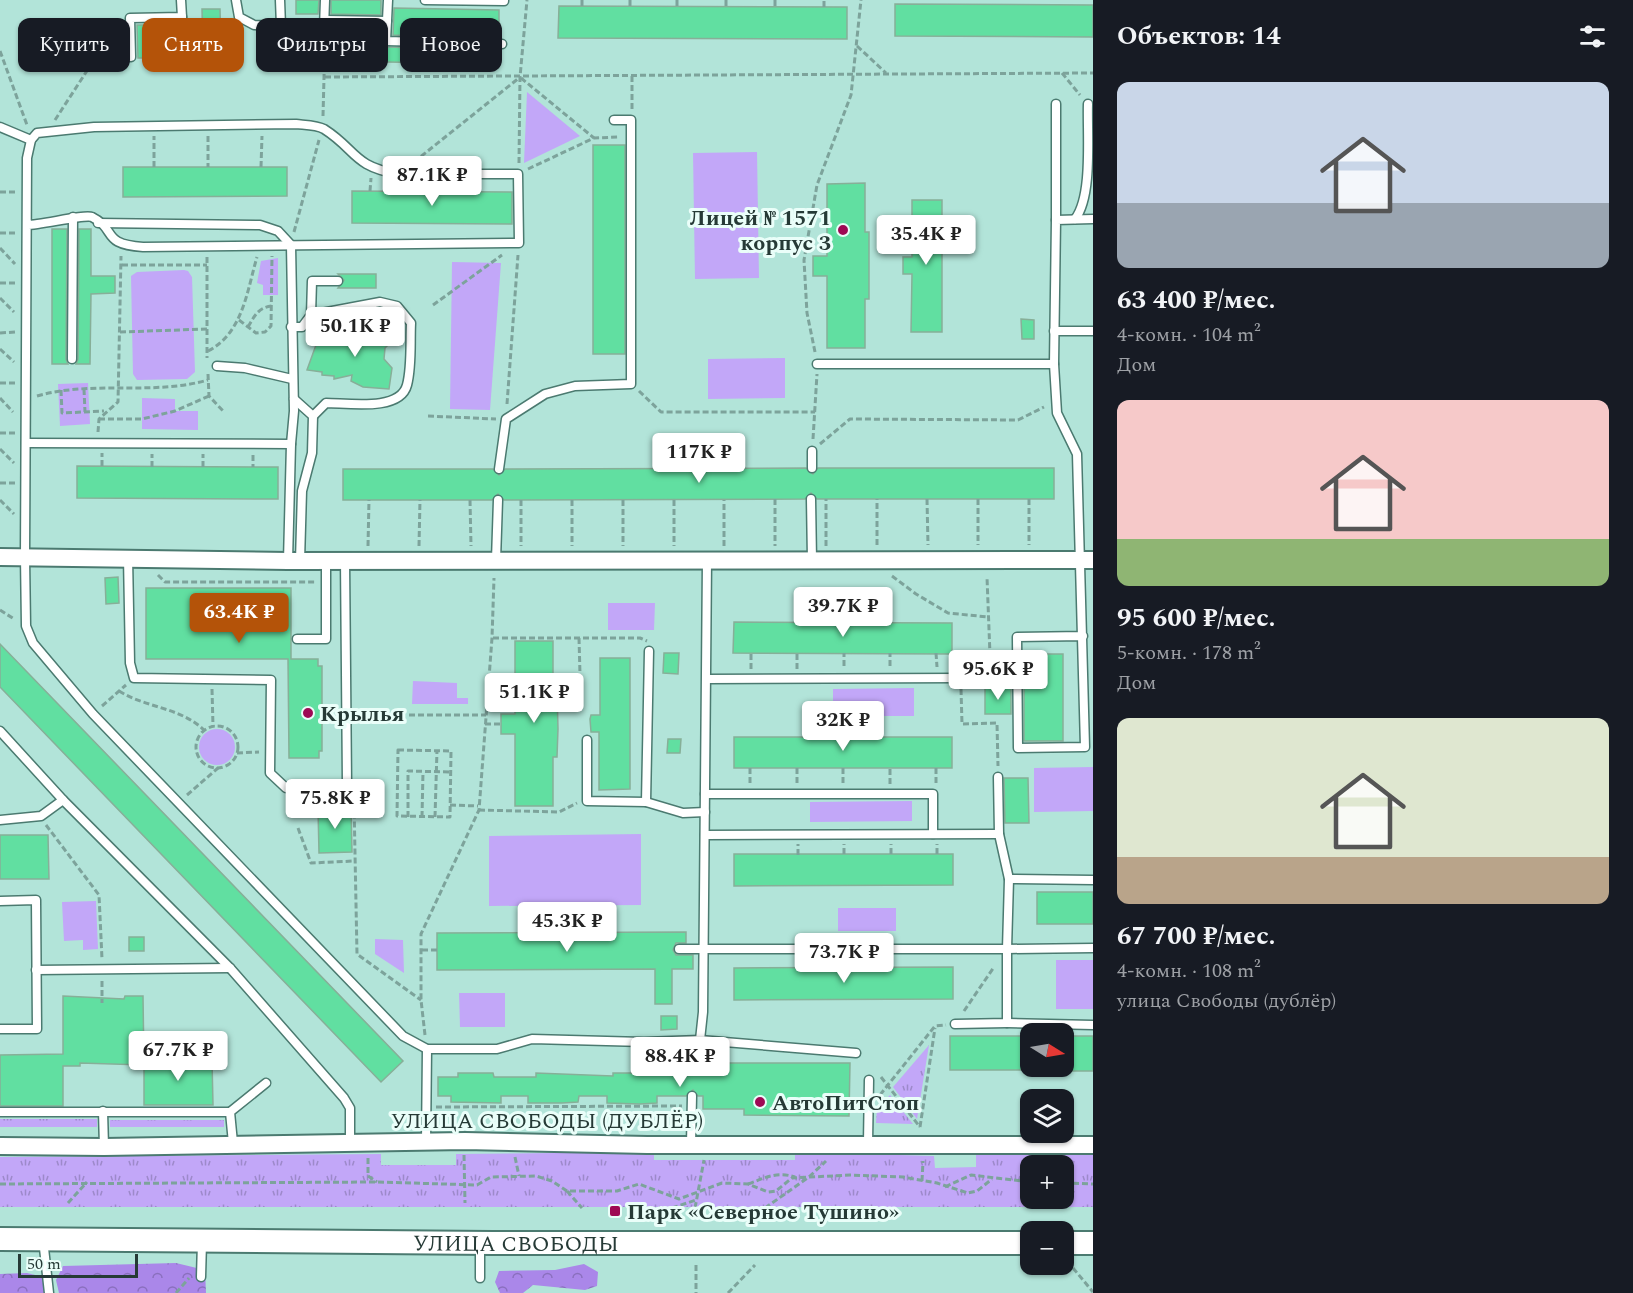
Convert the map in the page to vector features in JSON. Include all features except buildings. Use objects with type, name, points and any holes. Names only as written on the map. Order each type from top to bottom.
[{"type":"main road","name":"УЛИЦА СВОБОДЫ","points":[[0,1239],[480,1243],[1020,1243]]},
{"type":"main road","points":[[1074,1243],[1093,1243]]},
{"type":"street","points":[[0,557],[294,561],[813,560],[982,555],[1088,560]]},
{"type":"street","name":"УЛИЦА СВОБОДЫ (ДУБЛЁР)","points":[[0,1146],[104,1147],[426,1141],[1093,1145]]},
{"type":"lane","points":[[131,57],[130,18],[182,17],[181,0]]},
{"type":"lane","points":[[237,0],[239,17],[256,25]]},
{"type":"lane","points":[[280,0],[281,18]]},
{"type":"lane","points":[[325,0],[325,18]]},
{"type":"lane","points":[[387,18],[388,0]]},
{"type":"lane","points":[[424,0],[504,1]]},
{"type":"lane","points":[[1056,104],[1054,364],[1057,413],[1077,454],[1088,560],[1083,636],[1085,747],[1018,748],[1017,637],[1083,636]]},
{"type":"lane","points":[[1075,219],[1081,212],[1085,196],[1088,104]]},
{"type":"lane","points":[[499,469],[506,419],[545,394],[575,386],[631,384],[631,120],[614,120]]},
{"type":"lane","points":[[27,225],[52,224],[73,217],[92,217],[122,245],[519,243],[518,174],[398,174],[379,171],[362,163],[322,128],[262,124],[154,126],[37,133],[30,140],[27,159],[26,626],[33,643],[93,714],[403,1036],[427,1048],[497,1049],[532,1039],[644,1042],[700,1040],[856,1053]]},
{"type":"lane","points":[[0,127],[30,140]]},
{"type":"lane","points":[[72,359],[73,217]]},
{"type":"lane","points":[[1056,220],[1093,219]]},
{"type":"lane","points":[[98,223],[260,225],[278,231],[291,244],[294,399],[291,444],[294,561]]},
{"type":"lane","points":[[291,327],[302,327],[311,315],[312,281],[338,281]]},
{"type":"lane","points":[[294,561],[302,491],[312,453],[313,416],[326,403],[382,404],[400,396],[407,386],[411,323],[397,306],[380,302],[311,315]]},
{"type":"lane","points":[[1054,331],[1093,331]]},
{"type":"lane","points":[[817,364],[1054,364]]},
{"type":"lane","points":[[217,366],[245,368],[292,379]]},
{"type":"lane","points":[[294,399],[313,416]]},
{"type":"lane","points":[[26,443],[291,444]]},
{"type":"lane","points":[[812,451],[812,468]]},
{"type":"lane","points":[[811,499],[813,560]]},
{"type":"lane","points":[[496,560],[498,500]]},
{"type":"lane","points":[[128,557],[130,663],[134,678],[271,680],[270,773],[286,788],[347,785],[345,560]]},
{"type":"lane","points":[[297,639],[326,639],[326,560]]},
{"type":"lane","points":[[693,1063],[700,1040],[704,950],[707,560]]},
{"type":"lane","points":[[646,802],[649,651]]},
{"type":"lane","points":[[707,680],[961,678]]},
{"type":"lane","points":[[0,731],[63,800],[231,968],[344,1098],[350,1108],[350,1142]]},
{"type":"lane","points":[[587,740],[587,801],[646,802],[683,813],[705,812]]},
{"type":"lane","points":[[998,777],[999,834],[1009,879],[1007,1023]]},
{"type":"lane","points":[[705,794],[933,794],[933,834]]},
{"type":"lane","points":[[0,820],[40,816],[63,800]]},
{"type":"lane","points":[[705,835],[999,834]]},
{"type":"lane","points":[[1009,879],[1093,879]]},
{"type":"lane","points":[[0,901],[36,900],[38,1029],[0,1029]]},
{"type":"lane","points":[[679,949],[1093,948]]},
{"type":"lane","points":[[36,970],[231,968]]},
{"type":"lane","points":[[955,1024],[1093,1024]]},
{"type":"lane","points":[[426,1141],[427,1048]]},
{"type":"lane","points":[[868,1143],[869,1080]]},
{"type":"lane","points":[[0,1112],[230,1112],[266,1083]]},
{"type":"lane","points":[[691,1144],[692,1096]]},
{"type":"lane","points":[[103,1111],[104,1147]]},
{"type":"lane","points":[[230,1112],[233,1143]]},
{"type":"lane","points":[[42,1239],[49,1293]]},
{"type":"lane","points":[[201,1277],[202,1239]]},
{"type":"lane","points":[[480,1243],[480,1278]]},
{"type":"path","points":[[526,0],[520,77],[518,174],[594,138],[631,137]]},
{"type":"path","points":[[582,0],[582,6]]},
{"type":"path","points":[[630,0],[630,6]]},
{"type":"path","points":[[677,0],[677,6]]},
{"type":"path","points":[[726,0],[726,6]]},
{"type":"path","points":[[775,0],[775,6]]},
{"type":"path","points":[[824,0],[824,7]]},
{"type":"path","points":[[812,451],[817,364],[807,313],[804,260],[817,185],[851,95],[861,0]]},
{"type":"path","points":[[857,46],[886,73]]},
{"type":"path","points":[[0,51],[30,140]]},
{"type":"path","points":[[47,132],[85,72]]},
{"type":"path","points":[[291,244],[322,128],[325,72]]},
{"type":"path","points":[[1062,73],[1088,104]]},
{"type":"path","points":[[325,77],[1093,73]]},
{"type":"path","points":[[631,120],[632,75]]},
{"type":"path","points":[[520,77],[594,138]]},
{"type":"path","points":[[398,174],[520,77]]},
{"type":"path","points":[[261,167],[262,124]]},
{"type":"path","points":[[154,126],[154,167]]},
{"type":"path","points":[[208,126],[208,167]]},
{"type":"path","points":[[433,306],[519,243]]},
{"type":"path","points":[[428,416],[506,419],[519,243]]},
{"type":"path","points":[[97,443],[99,419],[105,411],[118,402],[122,245]]},
{"type":"path","points":[[206,246],[207,361]]},
{"type":"path","points":[[207,351],[225,340],[239,320],[260,246]]},
{"type":"path","points":[[239,320],[256,333],[265,332],[271,326],[272,259]]},
{"type":"path","points":[[121,265],[207,265]]},
{"type":"path","points":[[248,328],[257,312],[265,306],[272,306]]},
{"type":"path","points":[[120,332],[207,328]]},
{"type":"path","points":[[207,370],[209,396],[224,412]]},
{"type":"path","points":[[26,399],[61,390],[186,386],[208,380]]},
{"type":"path","points":[[631,384],[661,412],[815,412]]},
{"type":"path","points":[[84,388],[85,412]]},
{"type":"path","points":[[61,390],[62,413],[105,411]]},
{"type":"path","points":[[99,419],[142,418],[175,411],[209,396]]},
{"type":"path","points":[[812,451],[850,419],[1018,420],[1057,401]]},
{"type":"path","points":[[775,499],[775,549]]},
{"type":"path","points":[[826,499],[826,549]]},
{"type":"path","points":[[877,499],[877,549]]},
{"type":"path","points":[[927,499],[928,549]]},
{"type":"path","points":[[978,499],[990,655],[982,671],[961,678],[962,724],[997,723],[998,777]]},
{"type":"path","points":[[1029,499],[1029,549]]},
{"type":"path","points":[[368,548],[369,500]]},
{"type":"path","points":[[419,549],[420,500]]},
{"type":"path","points":[[470,500],[471,548]]},
{"type":"path","points":[[521,500],[521,552]]},
{"type":"path","points":[[572,500],[572,549]]},
{"type":"path","points":[[623,500],[623,549]]},
{"type":"path","points":[[674,500],[674,549]]},
{"type":"path","points":[[724,500],[724,549]]},
{"type":"path","points":[[890,574],[916,594],[948,613],[988,618]]},
{"type":"path","points":[[427,1048],[421,1000],[421,934],[479,808],[492,638],[494,578]]},
{"type":"path","points":[[492,638],[643,638],[648,642],[649,651]]},
{"type":"path","points":[[579,638],[581,710]]},
{"type":"path","points":[[93,714],[134,678]]},
{"type":"path","points":[[212,679],[213,726]]},
{"type":"path","points":[[119,691],[133,700],[173,710],[195,722],[204,730]]},
{"type":"path","points":[[409,715],[486,715]]},
{"type":"path","points":[[486,724],[501,724]]},
{"type":"path","points":[[178,802],[218,768],[230,764],[237,753],[238,746],[232,733],[227,729],[213,726],[204,730],[197,739],[196,753],[204,764],[218,768]]},
{"type":"path","points":[[398,750],[437,750],[451,751],[450,818],[397,816],[398,750]]},
{"type":"path","points":[[435,817],[437,750]]},
{"type":"path","points":[[237,753],[271,752]]},
{"type":"path","points":[[408,817],[408,771],[451,772]]},
{"type":"path","points":[[422,817],[423,772]]},
{"type":"path","points":[[347,785],[354,803],[357,954],[421,1000]]},
{"type":"path","points":[[450,805],[559,812],[580,801],[587,801]]},
{"type":"path","points":[[40,816],[81,874],[99,895],[102,969]]},
{"type":"path","points":[[298,828],[311,863],[354,861]]},
{"type":"path","points":[[869,1109],[935,1026],[955,1024],[1007,949]]},
{"type":"path","points":[[422,951],[437,950]]},
{"type":"path","points":[[102,996],[102,1003]]},
{"type":"path","points":[[881,1077],[921,1127],[935,1026]]},
{"type":"path","points":[[426,1107],[692,1106]]},
{"type":"path","points":[[465,1141],[465,1203]]},
{"type":"path","points":[[765,1208],[809,1178],[845,1143]]},
{"type":"path","points":[[922,1180],[923,1153]]},
{"type":"path","points":[[695,1208],[704,1160]]},
{"type":"path","points":[[748,1184],[769,1175],[783,1174],[796,1178],[850,1175],[922,1180],[968,1193],[977,1191],[992,1179]]},
{"type":"path","points":[[945,1187],[971,1175],[1020,1181]]},
{"type":"path","points":[[361,1182],[368,1176]]},
{"type":"path","points":[[0,1184],[361,1182],[477,1185],[491,1177],[536,1176],[552,1181],[567,1191],[582,1208]]},
{"type":"path","points":[[567,1191],[617,1191],[639,1184],[679,1199],[722,1183],[748,1184],[768,1192],[796,1178]]},
{"type":"path","points":[[68,1203],[87,1182]]},
{"type":"path","points":[[1074,1183],[1093,1184]]},
{"type":"path","points":[[672,1208],[696,1200]]},
{"type":"path","points":[[696,1265],[696,1293]]},
{"type":"path","points":[[728,1293],[756,1265]]},
{"type":"path","points":[[1074,1269],[1093,1292]]},
{"type":"green space","points":[[527,92],[580,136],[524,163]]},
{"type":"green space","points":[[757,152],[759,278],[695,279],[693,153]]},
{"type":"green space","points":[[278,258],[278,295],[263,295],[263,285],[257,283],[261,261]]},
{"type":"green space","points":[[452,262],[501,263],[490,410],[450,409]]},
{"type":"green space","points":[[188,271],[192,277],[195,372],[187,379],[137,380],[133,374],[131,276],[137,272]]},
{"type":"green space","points":[[785,358],[785,398],[708,399],[708,359]]},
{"type":"green space","points":[[88,383],[90,424],[60,426],[58,384]]},
{"type":"green space","points":[[142,398],[175,399],[175,411],[198,411],[198,430],[142,429]]},
{"type":"green space","points":[[608,603],[655,603],[654,630],[608,630]]},
{"type":"green space","points":[[413,681],[457,683],[457,698],[468,698],[468,704],[412,704]]},
{"type":"green space","points":[[914,688],[914,716],[833,716],[833,689]]},
{"type":"green space","points":[[217,729],[230,734],[235,747],[230,760],[217,765],[204,760],[199,747],[204,734]]},
{"type":"green space","points":[[1093,767],[1093,811],[1034,812],[1034,768]]},
{"type":"green space","points":[[912,801],[912,821],[810,822],[810,802]]},
{"type":"green space","points":[[641,834],[641,905],[489,906],[489,836]]},
{"type":"green space","points":[[96,901],[98,949],[83,950],[83,940],[64,941],[62,902]]},
{"type":"green space","points":[[838,908],[896,908],[896,931],[838,931]]},
{"type":"green space","points":[[375,939],[403,940],[404,973],[375,954]]},
{"type":"green space","points":[[1056,960],[1093,960],[1093,1009],[1056,1009]]},
{"type":"green space","points":[[459,993],[505,993],[505,1027],[460,1027]]},
{"type":"green space","points":[[929,1045],[917,1119],[893,1087]]},
{"type":"green space","points":[[890,1095],[913,1124],[876,1123],[877,1109]]},
{"type":"green space","points":[[0,1119],[97,1119],[97,1127],[0,1127]]},
{"type":"green space","points":[[110,1120],[224,1120],[224,1127],[110,1127]]},
{"type":"green space","points":[[654,1152],[654,1160],[795,1160],[795,1152],[934,1156],[935,1168],[976,1167],[976,1155],[1093,1154],[1093,1207],[1074,1207],[1074,1155],[1020,1155],[1020,1207],[0,1207],[0,1157],[381,1154],[381,1165],[456,1165],[456,1154]]},
{"type":"green space","points":[[176,1263],[205,1270],[206,1293],[59,1293],[56,1280],[63,1266]]},
{"type":"green space","points":[[584,1264],[598,1272],[597,1286],[585,1290],[533,1285],[523,1293],[500,1293],[495,1282],[499,1271],[555,1270]]},
{"type":"green space","points":[[27,1273],[47,1278],[45,1293],[0,1293],[0,1274]]},
{"type":"place","name":"Лицей № 1571 корпус 3","points":[[843,230]]},
{"type":"place","name":"Крылья","points":[[308,713]]},
{"type":"place","name":"АвтоПитСтоп","points":[[760,1102]]},
{"type":"place","name":"Парк «Северное Тушино»","points":[[615,1211]]}]
